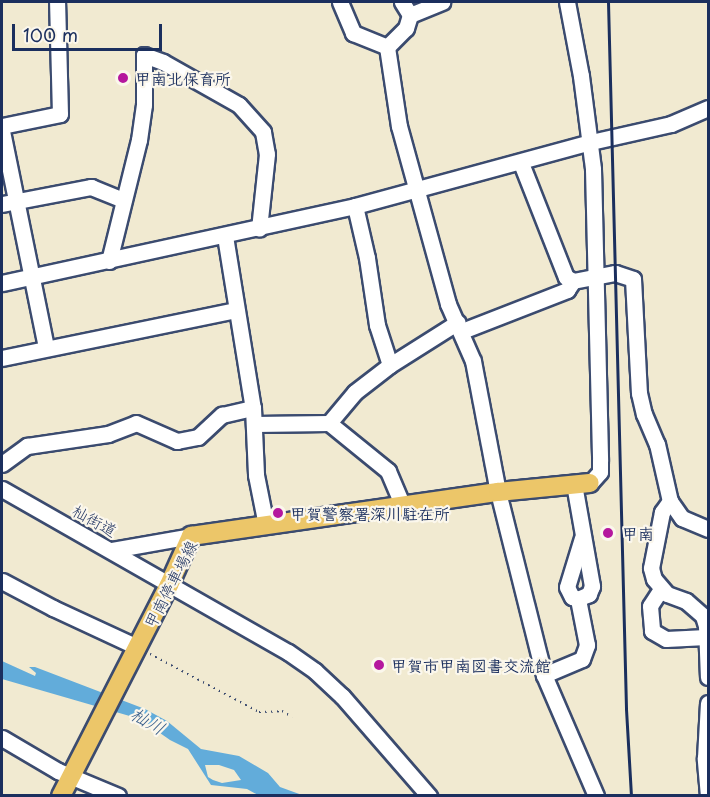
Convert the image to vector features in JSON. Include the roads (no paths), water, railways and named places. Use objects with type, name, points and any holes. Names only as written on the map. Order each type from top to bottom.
[{"type":"main road","name":"甲南停車場線","points":[[61,795],[169,585],[191,536],[498,492],[582,484]]},
{"type":"street","points":[[2,126],[60,114],[57,2]]},
{"type":"street","points":[[340,2],[353,33],[387,47]]},
{"type":"street","points":[[402,2],[411,15]]},
{"type":"street","points":[[387,47],[406,28],[411,15],[442,2]]},
{"type":"street","points":[[567,2],[591,142],[600,461],[600,472],[582,484],[580,566],[567,587],[572,597],[578,599],[589,594],[592,586],[580,566]]},
{"type":"street","points":[[387,47],[399,126],[448,304],[460,326],[473,361],[498,492],[544,675],[596,795]]},
{"type":"street","points":[[109,261],[139,140],[144,105],[144,54],[163,62],[239,105],[263,132],[267,154],[259,229]]},
{"type":"street","points":[[2,283],[259,229],[355,206],[521,163],[591,142],[671,124],[707,111]]},
{"type":"street","points":[[2,131],[9,202],[31,277],[46,348]]},
{"type":"street","points":[[521,163],[566,277],[573,281],[615,273],[633,279],[639,393],[644,414],[657,444],[670,501],[682,518],[708,529]]},
{"type":"street","points":[[9,202],[92,187],[124,200]]},
{"type":"street","points":[[355,206],[367,258],[378,325],[390,365]]},
{"type":"street","points":[[225,236],[235,310],[253,408],[256,475],[266,525]]},
{"type":"street","points":[[329,423],[355,392],[390,365],[460,326],[567,290],[573,281]]},
{"type":"street","points":[[2,358],[235,310]]},
{"type":"street","points":[[2,464],[27,446],[108,434],[136,423],[177,441],[198,437],[222,415],[253,408]]},
{"type":"street","points":[[255,424],[329,423],[388,471],[403,506]]},
{"type":"street","name":"杣街道","points":[[2,489],[270,641],[315,671],[342,696],[429,795]]},
{"type":"street","points":[[670,501],[662,512],[651,568],[661,589],[695,606],[703,616],[708,677]]},
{"type":"street","points":[[111,550],[191,536]]},
{"type":"street","points":[[2,581],[135,651]]},
{"type":"street","points":[[661,589],[650,606],[652,631],[666,639],[706,637]]},
{"type":"street","points":[[544,675],[582,658],[587,645],[578,599]]},
{"type":"street","points":[[708,703],[705,758],[708,795]]},
{"type":"street","points":[[2,738],[58,771],[74,772],[118,795]]},
{"type":"water","name":"杣川","points":[[2,661],[35,676],[36,673],[29,667],[35,667],[145,709],[167,721],[201,749],[239,756],[268,773],[280,787],[302,795],[258,795],[247,789],[211,785],[188,749],[170,740],[140,719],[2,679]],"holes":[[[205,765],[219,765],[234,770],[241,780],[222,783],[208,777]]]},
{"type":"railway","points":[[608,2],[626,709],[631,796]]},
{"type":"place","name":"甲南北保育所","points":[[123,78]]},
{"type":"place","name":"甲賀警察署深川駐在所","points":[[278,513]]},
{"type":"place","name":"甲南","points":[[608,533]]},
{"type":"place","name":"甲賀市甲南図書交流館","points":[[379,665]]}]
